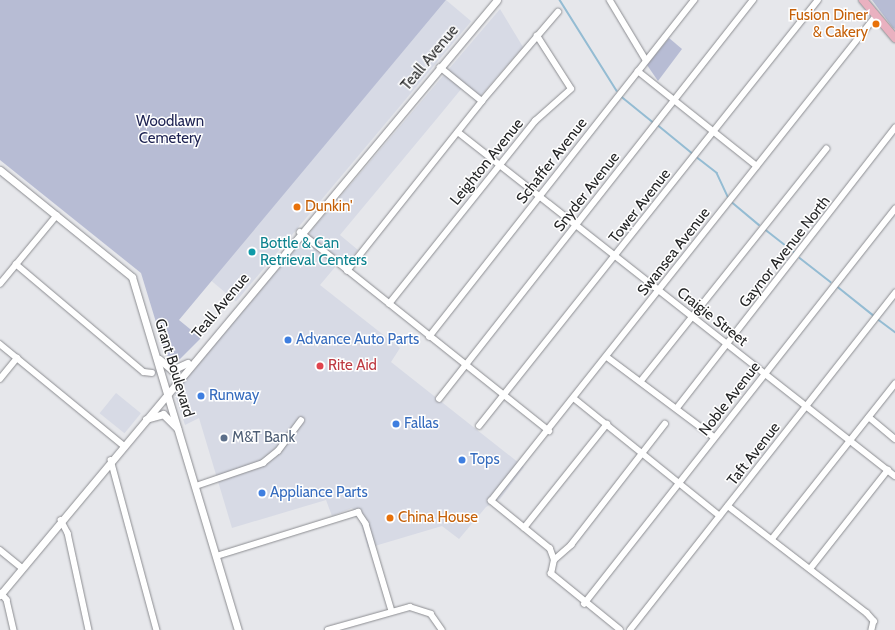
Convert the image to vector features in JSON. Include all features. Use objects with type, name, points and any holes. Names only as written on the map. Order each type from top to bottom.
[{"type":"main road","points":[[863,0],[895,38]]},
{"type":"street","name":"Teall Avenue","points":[[1,594],[167,390],[497,0]]},
{"type":"street","points":[[610,0],[646,60]]},
{"type":"street","name":"Schaffer Avenue","points":[[429,336],[694,0]]},
{"type":"street","name":"Snyder Avenue","points":[[439,399],[753,0]]},
{"type":"street","name":"Tower Avenue","points":[[479,426],[616,256],[818,0]]},
{"type":"street","points":[[347,271],[482,101],[558,12]]},
{"type":"street","name":"Swansea Avenue","points":[[524,528],[491,501],[549,431],[876,16]]},
{"type":"street","name":"Leighton Avenue","points":[[389,304],[543,112],[571,88],[538,36]]},
{"type":"street","points":[[440,67],[482,101]]},
{"type":"street","points":[[638,71],[758,166]]},
{"type":"street","name":"Gaynor Avenue North","points":[[677,408],[895,128]]},
{"type":"street","name":"Craigie Street","points":[[458,132],[659,291],[852,440],[895,476]]},
{"type":"street","points":[[641,381],[826,149]]},
{"type":"street","name":"Grant Boulevard","points":[[1,173],[57,215],[132,277],[158,359],[238,630]]},
{"type":"street","name":"Noble Avenue","points":[[584,604],[895,209]]},
{"type":"street","points":[[0,284],[57,215]]},
{"type":"street","points":[[300,232],[549,431]]},
{"type":"street","points":[[16,264],[144,372],[152,373]]},
{"type":"street","name":"Taft Avenue","points":[[630,630],[895,292]]},
{"type":"street","points":[[0,344],[123,445]]},
{"type":"street","points":[[158,359],[172,370],[195,357]]},
{"type":"street","points":[[607,357],[714,437]]},
{"type":"street","points":[[0,379],[17,358]]},
{"type":"street","points":[[772,539],[895,384]]},
{"type":"street","points":[[574,398],[720,516]]},
{"type":"street","points":[[144,420],[163,414],[179,430]]},
{"type":"street","points":[[869,417],[895,439]]},
{"type":"street","points":[[196,486],[263,463],[278,451],[301,421]]},
{"type":"street","points":[[554,560],[550,549],[524,528],[607,424]]},
{"type":"street","points":[[620,630],[584,604],[555,580],[551,574],[554,560],[643,453],[665,424]]},
{"type":"street","points":[[111,460],[157,630]]},
{"type":"street","points":[[810,569],[888,470]]},
{"type":"street","points":[[728,506],[772,539],[874,621],[872,630]]},
{"type":"street","points":[[217,556],[358,512],[366,524],[392,611]]},
{"type":"street","points":[[61,520],[68,533],[88,630]]},
{"type":"street","points":[[0,550],[22,568]]},
{"type":"street","points":[[1,594],[7,600],[14,630]]},
{"type":"street","points":[[328,630],[410,607],[425,610],[442,630]]},
{"type":"shaded area","points":[[446,0],[471,21],[236,302],[211,280]]},
{"type":"shaded area","points":[[500,9],[523,47],[476,101],[462,88],[340,235],[358,250],[347,265],[341,260],[320,285],[400,348],[391,362],[524,467],[500,499],[486,507],[459,539],[442,526],[368,548],[360,520],[352,508],[332,516],[326,500],[232,528],[199,418],[185,425],[175,395],[177,388]]},
{"type":"shaded area","points":[[116,393],[141,413],[125,433],[100,413]]},
{"type":"green space","name":"Woodlawn Cemetery","points":[[0,0],[446,0],[179,320],[201,338],[178,361],[166,355],[141,273],[0,160]]},
{"type":"green space","points":[[872,0],[895,0],[895,29],[893,28]]},
{"type":"green space","points":[[669,38],[682,49],[658,81],[647,65]]},
{"type":"waterway","points":[[560,0],[617,91]]},
{"type":"waterway","points":[[622,97],[653,122]]},
{"type":"waterway","points":[[659,126],[692,153]]},
{"type":"waterway","points":[[698,158],[717,173],[728,197]]},
{"type":"waterway","points":[[733,203],[759,225]]},
{"type":"waterway","points":[[766,230],[794,252]]},
{"type":"waterway","points":[[800,258],[831,282]]},
{"type":"waterway","points":[[838,287],[873,315]]},
{"type":"waterway","points":[[879,320],[895,332]]},
{"type":"place","name":"Fusion Diner & Cakery","points":[[876,24]]},
{"type":"place","name":"Dunkin'","points":[[297,207]]},
{"type":"place","name":"Bottle & Can Retrieval Centers","points":[[252,252]]},
{"type":"place","name":"Advance Auto Parts","points":[[288,340]]},
{"type":"place","name":"Rite Aid","points":[[320,366]]},
{"type":"place","name":"Runway","points":[[201,396]]},
{"type":"place","name":"Fallas","points":[[396,424]]},
{"type":"place","name":"M&T Bank","points":[[224,438]]},
{"type":"place","name":"Tops","points":[[462,460]]},
{"type":"place","name":"Appliance Parts","points":[[262,493]]},
{"type":"place","name":"China House","points":[[390,518]]}]
